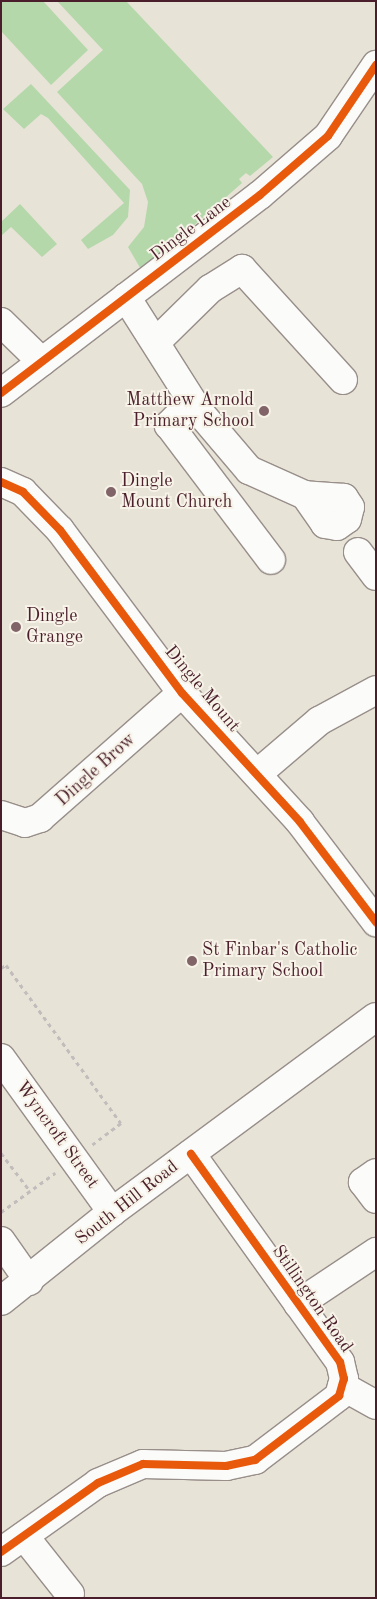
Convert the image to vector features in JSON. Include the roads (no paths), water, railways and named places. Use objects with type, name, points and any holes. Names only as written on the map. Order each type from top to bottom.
[{"type":"street","name":"Dingle Lane","points":[[1,393],[126,297],[328,136],[376,65]]},
{"type":"street","points":[[156,342],[210,289],[242,269],[343,380]]},
{"type":"street","points":[[126,297],[192,402],[250,470],[305,495]]},
{"type":"street","points":[[1,322],[42,362]]},
{"type":"street","points":[[192,402],[169,425],[271,560]]},
{"type":"street","name":"Dingle Mount","points":[[1,482],[23,492],[60,530],[182,693],[257,774],[339,870],[376,922]]},
{"type":"street","points":[[358,552],[376,576]]},
{"type":"street","points":[[257,774],[319,721],[376,690]]},
{"type":"street","name":"Dingle Brow","points":[[1,815],[25,823],[40,818],[182,693]]},
{"type":"street","name":"South Hill Road","points":[[1,1302],[112,1212],[376,1017]]},
{"type":"street","name":"Wyncroft Street","points":[[1,1058],[112,1212]]},
{"type":"street","name":"Stillington Road","points":[[191,1154],[340,1362],[342,1386]]},
{"type":"street","points":[[376,1173],[363,1182],[376,1199]]},
{"type":"street","points":[[1,1241],[29,1281]]},
{"type":"street","name":"Stillington Road","points":[[298,1304],[376,1252]]},
{"type":"street","points":[[1,1552],[98,1483],[143,1464],[226,1466],[255,1460],[339,1396],[342,1386],[376,1405]]},
{"type":"street","points":[[24,1536],[70,1594]]},
{"type":"place","name":"Matthew Arnold Primary School","points":[[264,411]]},
{"type":"place","name":"Dingle Mount Church","points":[[111,492]]},
{"type":"place","name":"Dingle Grange","points":[[16,627]]},
{"type":"place","name":"St Finbar's Catholic Primary School","points":[[192,961]]}]
